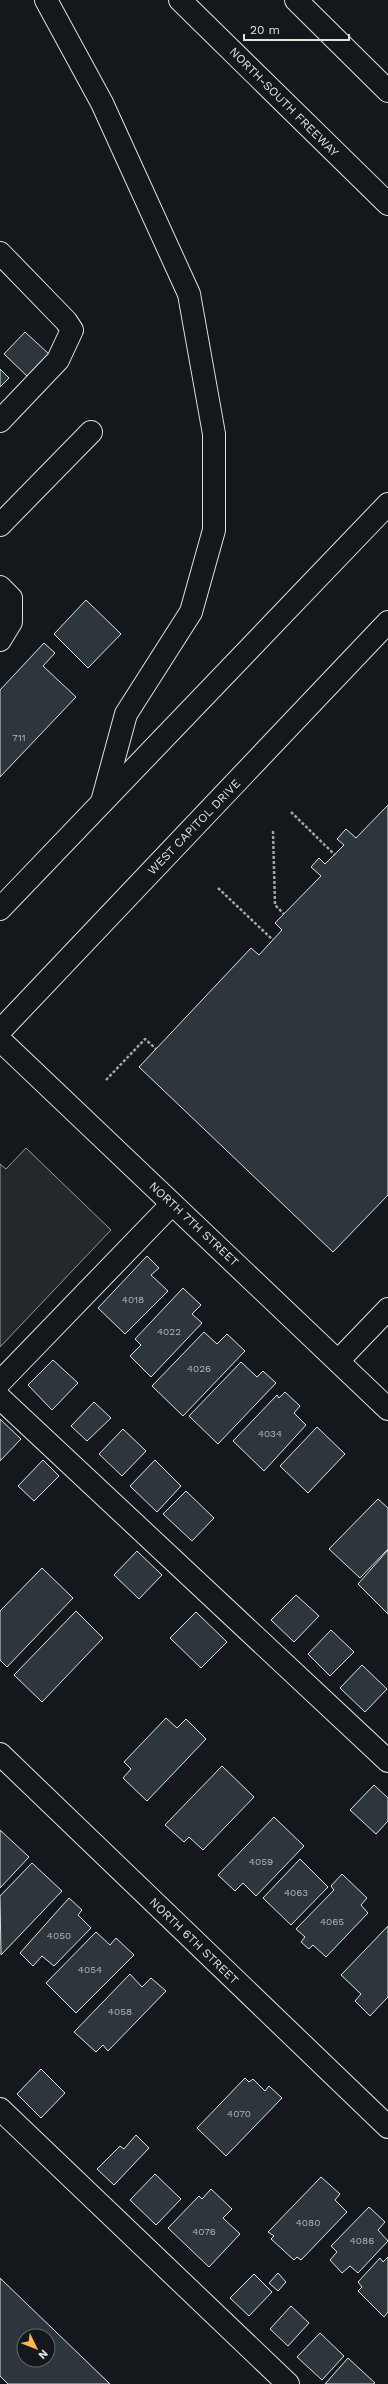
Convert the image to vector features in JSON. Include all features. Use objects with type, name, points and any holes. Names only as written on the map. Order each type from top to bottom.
[{"type":"main road","points":[[46,0],[102,103],[189,294],[214,434],[214,530],[192,612],[126,714],[102,802]]},
{"type":"main road","name":"NORTH-SOUTH FREEWAY","points":[[180,0],[388,204]]},
{"type":"main road","points":[[296,0],[388,91]]},
{"type":"main road","points":[[0,253],[66,321],[72,330],[58,360],[0,421]]},
{"type":"main road","points":[[0,525],[91,432]]},
{"type":"main road","points":[[0,909],[388,504]]},
{"type":"main road","points":[[0,587],[11,598],[11,622],[0,640]]},
{"type":"main road","name":"WEST CAPITOL DRIVE","points":[[0,1031],[388,622]]},
{"type":"main road","name":"NORTH 7TH STREET","points":[[0,1040],[388,1409]]},
{"type":"main road","points":[[0,1382],[172,1204]]},
{"type":"main road","points":[[338,1361],[388,1309]]},
{"type":"main road","points":[[0,1398],[388,1761]]},
{"type":"main road","name":"NORTH 6TH STREET","points":[[0,1754],[388,2127]]},
{"type":"main road","points":[[0,2110],[288,2384]]},
{"type":"path","points":[[291,812],[335,855]]},
{"type":"path","points":[[273,831],[275,905],[284,914]]},
{"type":"path","points":[[218,888],[273,940]]},
{"type":"path","points":[[106,1080],[145,1039],[156,1049]]},
{"type":"shaded area","points":[[26,1148],[111,1230],[0,1347],[0,1164],[6,1169]]},
{"type":"building","points":[[25,332],[49,354],[28,377],[4,354]]},
{"type":"building","points":[[0,369],[9,378],[0,387]]},
{"type":"building","points":[[86,600],[121,634],[88,668],[54,634]]},
{"type":"building","points":[[44,643],[55,653],[43,666],[76,697],[0,777],[0,690]]},
{"type":"building","points":[[388,805],[388,1195],[333,1252],[139,1067],[251,948],[259,955],[282,930],[275,923],[321,876],[311,867],[319,858],[325,864],[344,845],[337,839],[346,829],[356,838]]},
{"type":"building","points":[[147,1256],[159,1268],[151,1275],[168,1291],[125,1334],[98,1308]]},
{"type":"building","points":[[183,1288],[201,1305],[192,1314],[202,1323],[151,1377],[130,1356],[141,1345],[135,1339]]},
{"type":"building","points":[[204,1332],[217,1344],[227,1334],[245,1351],[183,1416],[152,1386]]},
{"type":"building","points":[[53,1360],[78,1383],[52,1410],[28,1385]]},
{"type":"building","points":[[241,1362],[257,1377],[263,1371],[276,1383],[218,1444],[189,1416]]},
{"type":"building","points":[[285,1392],[300,1406],[294,1413],[306,1425],[264,1471],[233,1441],[277,1395],[279,1398]]},
{"type":"building","points":[[94,1402],[111,1418],[87,1441],[71,1426]]},
{"type":"building","points":[[0,1419],[21,1439],[0,1461]]},
{"type":"building","points":[[317,1427],[345,1454],[308,1493],[280,1466]]},
{"type":"building","points":[[123,1429],[146,1451],[122,1476],[99,1454]]},
{"type":"building","points":[[43,1460],[59,1476],[34,1501],[18,1486]]},
{"type":"building","points":[[155,1460],[181,1486],[157,1512],[130,1486]]},
{"type":"building","points":[[186,1491],[214,1518],[192,1541],[163,1514]]},
{"type":"building","points":[[378,1499],[388,1508],[388,1549],[360,1578],[329,1549]]},
{"type":"building","points":[[388,1550],[388,1614],[358,1584]]},
{"type":"building","points":[[137,1551],[162,1575],[139,1599],[114,1575]]},
{"type":"building","points":[[42,1568],[73,1598],[7,1667],[0,1660],[0,1611]]},
{"type":"building","points":[[296,1595],[319,1616],[294,1642],[271,1620]]},
{"type":"building","points":[[76,1611],[103,1638],[42,1702],[14,1675]]},
{"type":"building","points":[[196,1612],[227,1642],[201,1668],[170,1638]]},
{"type":"building","points":[[331,1630],[354,1652],[330,1676],[308,1654]]},
{"type":"building","points":[[362,1665],[387,1689],[365,1712],[340,1688]]},
{"type":"building","points":[[166,1718],[177,1728],[186,1719],[206,1739],[147,1801],[123,1778],[131,1769],[124,1762]]},
{"type":"building","points":[[222,1766],[254,1797],[203,1850],[189,1837],[184,1842],[165,1825]]},
{"type":"building","points":[[374,1785],[388,1798],[388,1821],[376,1834],[350,1810]]},
{"type":"building","points":[[274,1817],[304,1846],[256,1896],[243,1883],[235,1891],[218,1875]]},
{"type":"building","points":[[0,1830],[29,1857],[0,1888]]},
{"type":"building","points":[[300,1859],[328,1887],[291,1925],[263,1898]]},
{"type":"building","points":[[32,1863],[62,1891],[1,1955],[0,1896]]},
{"type":"building","points":[[342,1874],[367,1898],[361,1905],[368,1913],[326,1957],[313,1945],[309,1949],[301,1942],[305,1937],[296,1929],[334,1890],[331,1886]]},
{"type":"building","points":[[69,1898],[82,1910],[78,1915],[91,1928],[54,1966],[42,1956],[33,1966],[20,1953]]},
{"type":"building","points":[[388,1926],[388,1997],[370,2016],[355,2001],[361,1994],[341,1975]]},
{"type":"building","points":[[96,1932],[110,1945],[116,1938],[134,1955],[76,2013],[46,1983]]},
{"type":"building","points":[[130,1974],[142,1987],[151,1978],[166,1991],[108,2051],[103,2045],[96,2052],[74,2032]]},
{"type":"building","points":[[41,2069],[65,2093],[41,2118],[17,2094]]},
{"type":"building","points":[[245,2078],[249,2082],[253,2079],[265,2091],[269,2086],[282,2098],[226,2156],[197,2128]]},
{"type":"building","points":[[136,2135],[149,2148],[114,2185],[97,2169],[120,2146],[124,2149]]},
{"type":"building","points":[[155,2174],[181,2199],[156,2225],[130,2200]]},
{"type":"building","points":[[321,2177],[340,2194],[335,2200],[347,2212],[301,2260],[297,2257],[294,2260],[271,2239],[274,2236],[268,2232]]},
{"type":"building","points":[[211,2189],[232,2209],[223,2218],[240,2234],[209,2267],[168,2228],[199,2196],[202,2199]]},
{"type":"building","points":[[369,2207],[385,2222],[378,2230],[388,2241],[358,2273],[350,2266],[342,2273],[330,2260],[337,2252],[331,2246]]},
{"type":"building","points":[[388,2257],[388,2312],[384,2317],[358,2291],[362,2287],[358,2282],[380,2258],[383,2262]]},
{"type":"building","points":[[278,2273],[286,2282],[278,2291],[269,2283]]},
{"type":"building","points":[[254,2274],[272,2292],[249,2316],[230,2298]]},
{"type":"building","points":[[0,2278],[52,2328],[16,2328],[16,2368],[56,2368],[56,2332],[110,2384],[8,2384],[0,2376]]},
{"type":"building","points":[[291,2306],[309,2323],[288,2346],[270,2329]]},
{"type":"building","points":[[320,2333],[344,2356],[322,2380],[297,2357]]},
{"type":"building","points":[[348,2358],[375,2383],[325,2384]]}]
